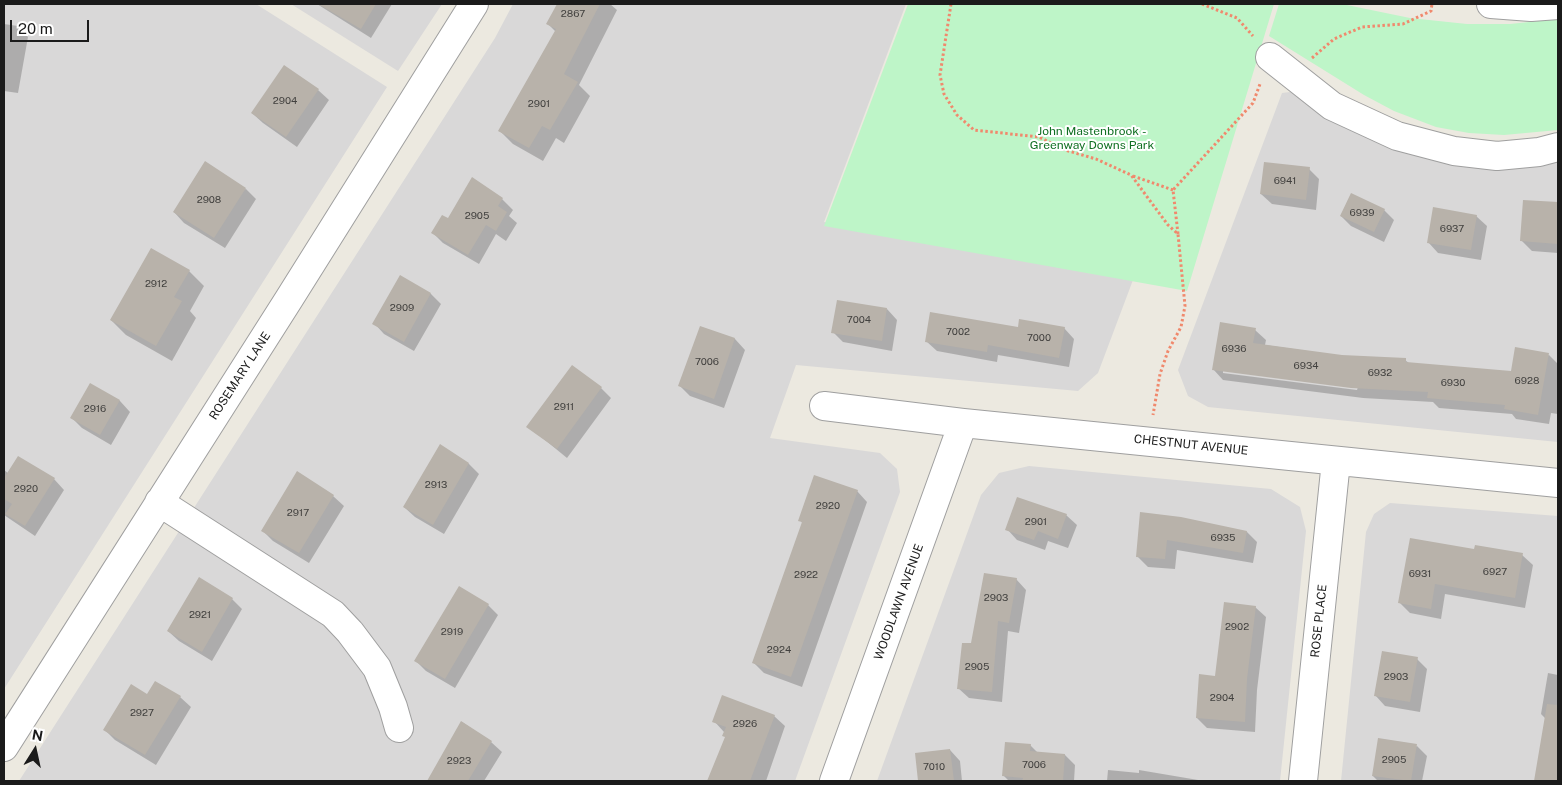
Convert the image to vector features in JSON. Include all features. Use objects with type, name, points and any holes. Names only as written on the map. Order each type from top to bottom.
[{"type":"street","name":"ROSEMARY LANE","points":[[4,747],[474,4]]},
{"type":"street","points":[[1491,4],[1531,7],[1558,5]]},
{"type":"street","points":[[1270,58],[1332,106],[1397,136],[1454,151],[1497,156],[1539,152],[1558,147]]},
{"type":"street","name":"CHESTNUT AVENUE","points":[[824,406],[963,423],[1149,440],[1558,483]]},
{"type":"street","name":"WOODLAWN AVENUE","points":[[834,781],[963,423]]},
{"type":"street","name":"ROSE PLACE","points":[[1303,781],[1336,461]]},
{"type":"street","points":[[159,502],[333,614],[350,632],[377,668],[393,707],[399,728]]},
{"type":"path","points":[[951,4],[940,75],[944,94],[957,115],[974,130],[1039,138],[1065,150],[1096,159],[1131,175],[1173,190]]},
{"type":"path","points":[[1149,440],[1160,374],[1168,351],[1181,327],[1185,306],[1173,190],[1253,103],[1270,58],[1237,18],[1202,4]]},
{"type":"path","points":[[1334,39],[1362,27],[1403,24],[1431,11],[1432,4]]},
{"type":"path","points":[[1131,175],[1168,226],[1178,234]]},
{"type":"shaded area","points":[[4,4],[256,4],[387,87],[4,689]]},
{"type":"shaded area","points":[[291,4],[442,4],[398,71]]},
{"type":"shaded area","points":[[513,4],[906,4],[824,222],[1142,256],[1098,373],[1078,391],[796,365],[770,438],[880,453],[897,469],[900,492],[795,781],[19,781],[495,38]]},
{"type":"shaded area","points":[[1306,90],[1416,147],[1558,155],[1558,442],[1208,407],[1188,396],[1178,370],[1282,93]]},
{"type":"shaded area","points":[[1029,466],[1271,489],[1300,507],[1306,531],[1280,781],[877,781],[981,495],[999,473]]},
{"type":"shaded area","points":[[1390,503],[1558,516],[1558,781],[1341,781],[1366,532],[1374,514]]},
{"type":"green space","name":"John Mastenbrook - Greenway Downs Park","points":[[908,4],[1274,4],[1187,291],[824,226]]},
{"type":"green space","points":[[1279,4],[1342,4],[1410,18],[1467,24],[1510,24],[1558,19],[1558,130],[1504,135],[1469,133],[1436,127],[1394,111],[1364,95],[1269,36]]},
{"type":"building","points":[[318,4],[376,4],[361,29]]},
{"type":"building","points":[[557,4],[600,4],[564,74],[578,82],[550,130],[542,126],[529,148],[498,131],[556,29],[546,24]]},
{"type":"building","points":[[284,65],[319,89],[286,137],[251,113]]},
{"type":"building","points":[[205,161],[246,188],[214,238],[173,212]]},
{"type":"building","points":[[1264,162],[1310,167],[1306,200],[1260,194]]},
{"type":"building","points":[[472,177],[503,198],[498,206],[507,212],[496,231],[486,225],[468,255],[431,233],[442,215],[448,218]]},
{"type":"building","points":[[1351,193],[1385,209],[1374,232],[1340,216]]},
{"type":"building","points":[[1523,200],[1558,202],[1558,244],[1520,241]]},
{"type":"building","points":[[1433,207],[1477,215],[1471,250],[1427,243]]},
{"type":"building","points":[[151,248],[190,270],[174,297],[182,301],[156,346],[110,320]]},
{"type":"building","points":[[400,275],[431,293],[404,342],[372,324]]},
{"type":"building","points":[[837,300],[887,308],[882,341],[831,333]]},
{"type":"building","points":[[930,312],[1018,327],[1019,319],[1065,327],[1059,358],[988,345],[987,352],[925,342]]},
{"type":"building","points":[[1220,322],[1256,328],[1253,343],[1342,355],[1406,358],[1406,362],[1511,371],[1515,347],[1549,353],[1538,415],[1504,409],[1505,405],[1427,398],[1428,392],[1351,388],[1212,370]]},
{"type":"building","points":[[700,326],[735,338],[714,399],[678,386]]},
{"type":"building","points":[[572,365],[602,387],[557,449],[526,427]]},
{"type":"building","points":[[90,383],[120,400],[100,435],[70,418]]},
{"type":"building","points":[[440,444],[469,463],[433,525],[403,507]]},
{"type":"building","points":[[18,456],[55,478],[25,526],[5,514],[12,504],[4,499],[4,478]]},
{"type":"building","points":[[297,471],[334,495],[299,553],[261,531]]},
{"type":"building","points":[[814,475],[858,490],[791,677],[752,663],[802,522],[798,521]]},
{"type":"building","points":[[1017,497],[1067,514],[1058,539],[1038,531],[1034,540],[1005,530]]},
{"type":"building","points":[[1140,512],[1181,517],[1247,531],[1243,553],[1167,540],[1165,559],[1136,557]]},
{"type":"building","points":[[1410,538],[1474,549],[1475,545],[1523,553],[1515,598],[1435,584],[1431,609],[1398,603]]},
{"type":"building","points":[[984,573],[1017,578],[1009,623],[998,621],[992,692],[957,689],[962,643],[971,643]]},
{"type":"building","points":[[199,577],[233,598],[202,652],[167,631]]},
{"type":"building","points":[[459,586],[489,604],[445,679],[414,661]]},
{"type":"building","points":[[1224,602],[1256,606],[1247,679],[1245,722],[1196,718],[1199,674],[1215,676]]},
{"type":"building","points":[[1382,651],[1418,657],[1410,702],[1374,696]]},
{"type":"building","points":[[155,681],[181,696],[145,755],[103,730],[131,684],[147,694]]},
{"type":"building","points":[[722,695],[775,715],[750,781],[707,781],[725,737],[722,736],[726,727],[712,722]]},
{"type":"building","points":[[1547,704],[1558,705],[1558,781],[1534,781]]},
{"type":"building","points":[[461,721],[492,741],[468,781],[427,781]]},
{"type":"building","points":[[1378,738],[1417,744],[1411,781],[1372,776]]},
{"type":"building","points":[[1005,742],[1031,744],[1030,751],[1065,754],[1063,781],[1022,781],[1023,778],[1002,776]]},
{"type":"building","points":[[950,749],[954,781],[918,781],[915,753]]}]
